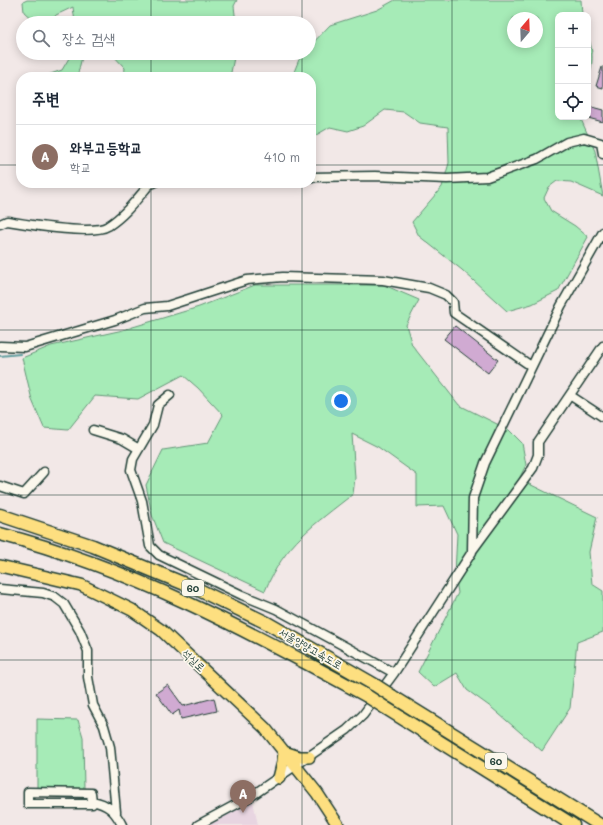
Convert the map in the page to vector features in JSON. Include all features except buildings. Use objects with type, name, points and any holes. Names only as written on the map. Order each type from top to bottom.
[{"type":"highway","name":"서울양양고속도로","points":[[0,515],[93,546],[197,589],[267,623],[376,685],[600,825]]},
{"type":"highway","name":"서울양양고속도로","points":[[0,534],[49,546],[116,572],[183,599],[259,637],[384,706],[572,825]]},
{"type":"main road","name":"석실로","points":[[0,566],[81,585],[108,597],[149,621],[215,680],[265,728],[317,793],[338,825]]},
{"type":"main road","points":[[279,778],[284,752],[299,757],[309,757]]},
{"type":"street","points":[[316,177],[487,177],[537,159],[567,142],[584,138],[601,143],[603,154]]},
{"type":"street","points":[[0,224],[7,221],[72,230],[107,228],[146,188]]},
{"type":"street","points":[[472,552],[473,498],[485,463],[561,306],[603,232]]},
{"type":"street","points":[[0,346],[25,348],[115,320],[145,308],[167,306],[247,280],[283,276],[376,280],[429,288],[446,295],[453,302],[454,313],[531,366]]},
{"type":"street","points":[[198,825],[250,797],[296,767],[347,730],[363,715],[394,673],[472,552],[532,468],[538,455],[538,442],[571,396],[603,346]]},
{"type":"street","points":[[170,395],[158,405],[153,425],[133,459],[131,470],[142,501],[150,546],[158,555],[242,595],[276,609],[394,673]]},
{"type":"street","points":[[571,396],[603,417]]},
{"type":"street","points":[[93,430],[122,438],[139,449]]},
{"type":"street","points":[[0,486],[24,494],[44,472]]},
{"type":"street","points":[[0,589],[43,593],[54,597],[64,604],[80,632],[88,651],[88,677],[93,706],[104,726],[110,747],[116,812],[122,825]]},
{"type":"street","points":[[96,802],[92,804],[28,804],[28,792],[92,793],[96,802],[116,812]]},
{"type":"shaded area","points":[[253,801],[258,825],[209,825]]},
{"type":"green space","points":[[27,0],[237,0],[234,6],[235,16],[74,16],[73,7],[55,16],[28,16],[24,12],[23,2]]},
{"type":"green space","points":[[395,0],[581,0],[582,12],[555,12],[555,120],[581,120],[595,151],[603,196],[571,182],[557,181],[549,187],[544,198],[551,211],[575,226],[588,237],[558,291],[532,304],[507,311],[462,270],[419,236],[412,222],[442,187],[449,163],[448,127],[420,123],[404,112],[385,110],[363,126],[348,131],[330,127],[316,135],[316,72],[294,72],[299,60],[316,60],[316,40],[330,25],[377,10]]},
{"type":"green space","points":[[591,48],[592,58],[591,69]]},
{"type":"green space","points":[[68,60],[81,60],[78,72],[56,72],[62,70]]},
{"type":"green space","points":[[118,60],[234,60],[231,72],[125,72],[125,68]]},
{"type":"green space","points":[[255,285],[384,285],[419,300],[406,325],[412,345],[459,405],[509,430],[522,443],[526,465],[519,479],[597,517],[589,552],[592,584],[603,591],[603,632],[577,642],[570,708],[542,751],[492,708],[467,690],[457,673],[434,687],[418,672],[458,593],[455,574],[457,534],[444,506],[417,507],[417,475],[378,447],[352,434],[355,478],[353,494],[313,525],[291,548],[281,560],[265,591],[163,543],[152,515],[146,485],[163,450],[208,443],[223,415],[198,388],[183,375],[138,399],[95,396],[68,430],[44,428],[32,400],[22,358],[51,346],[123,330],[199,307]]},
{"type":"green space","points":[[37,719],[78,720],[83,737],[84,789],[37,789]]},
{"type":"waterway","points":[[0,356],[20,354]]},
{"type":"place","name":"와부고등학교","points":[[243,813]]}]
